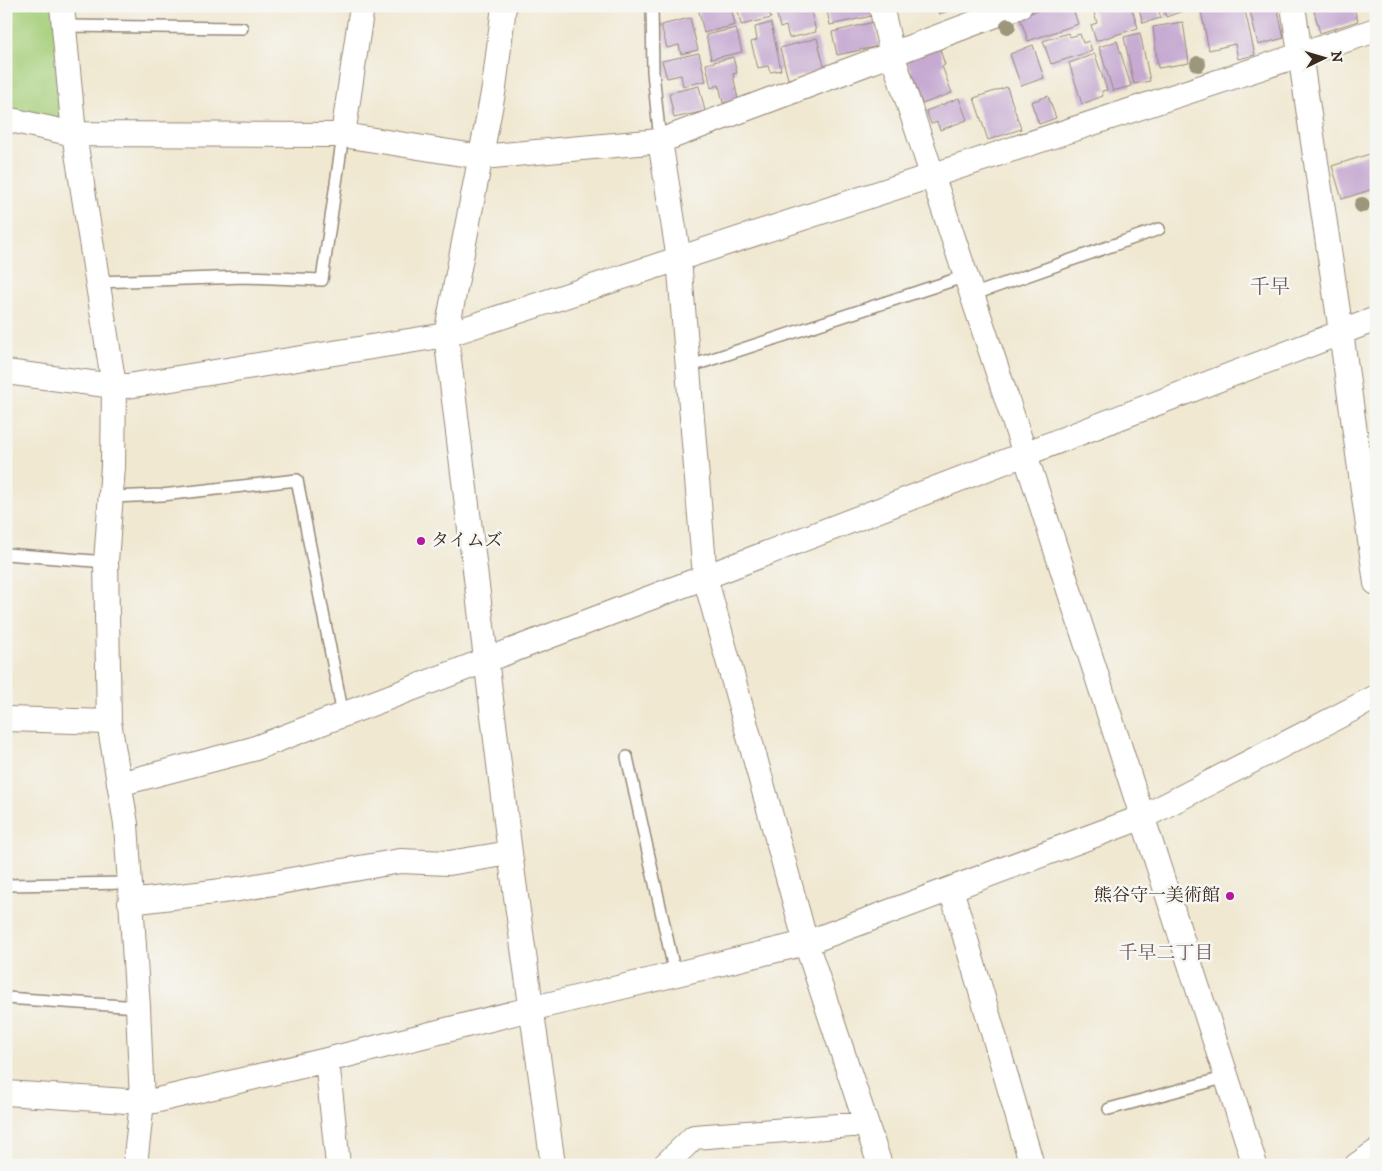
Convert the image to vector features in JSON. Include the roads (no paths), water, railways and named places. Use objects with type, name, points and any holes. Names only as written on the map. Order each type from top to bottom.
[{"type":"street","points":[[343,135],[362,6]]},
{"type":"street","points":[[504,6],[494,88],[446,335],[530,1009],[553,1165]]},
{"type":"street","points":[[881,6],[892,54],[1025,454],[1256,1165]]},
{"type":"street","points":[[6,120],[74,134],[343,135],[481,156],[660,141],[1020,6]]},
{"type":"street","points":[[1293,6],[1376,583]]},
{"type":"street","points":[[63,16],[74,134],[114,386],[114,426],[106,562],[109,722],[126,824],[138,1007],[142,1102],[135,1165]]},
{"type":"street","points":[[6,372],[114,386],[128,386],[446,335],[1376,30]]},
{"type":"street","points":[[660,141],[679,259],[705,577],[806,943],[880,1165]]},
{"type":"street","points":[[119,784],[253,749],[1376,319]]},
{"type":"street","points":[[6,1093],[142,1102],[154,1101],[806,943],[1143,817],[1376,698]]},
{"type":"street","points":[[6,719],[109,722]]},
{"type":"street","points":[[130,892],[239,889],[400,861],[449,863],[510,853]]},
{"type":"street","points":[[952,889],[1032,1165]]},
{"type":"street","points":[[327,1060],[338,1165]]},
{"type":"street","points":[[665,1165],[694,1137],[866,1124]]},
{"type":"street","points":[[1357,1165],[1376,1152]]},
{"type":"lane","points":[[652,6],[653,72],[660,141]]},
{"type":"lane","points":[[63,16],[242,28]]},
{"type":"lane","points":[[96,282],[245,277],[322,280],[343,135]]},
{"type":"lane","points":[[688,368],[1159,229]]},
{"type":"lane","points":[[110,497],[162,495],[297,480],[343,715]]},
{"type":"lane","points":[[6,554],[106,562]]},
{"type":"lane","points":[[627,757],[674,974]]},
{"type":"lane","points":[[6,885],[130,892]]},
{"type":"lane","points":[[6,998],[138,1007]]},
{"type":"lane","points":[[1109,1109],[1227,1078]]},
{"type":"place","name":"タイムズ","points":[[421,541]]},
{"type":"place","name":"熊谷守一美術館","points":[[1230,896]]},
{"type":"district","name":"千早","points":[[1270,287]]},
{"type":"district","name":"千早二丁目","points":[[1166,953]]}]
